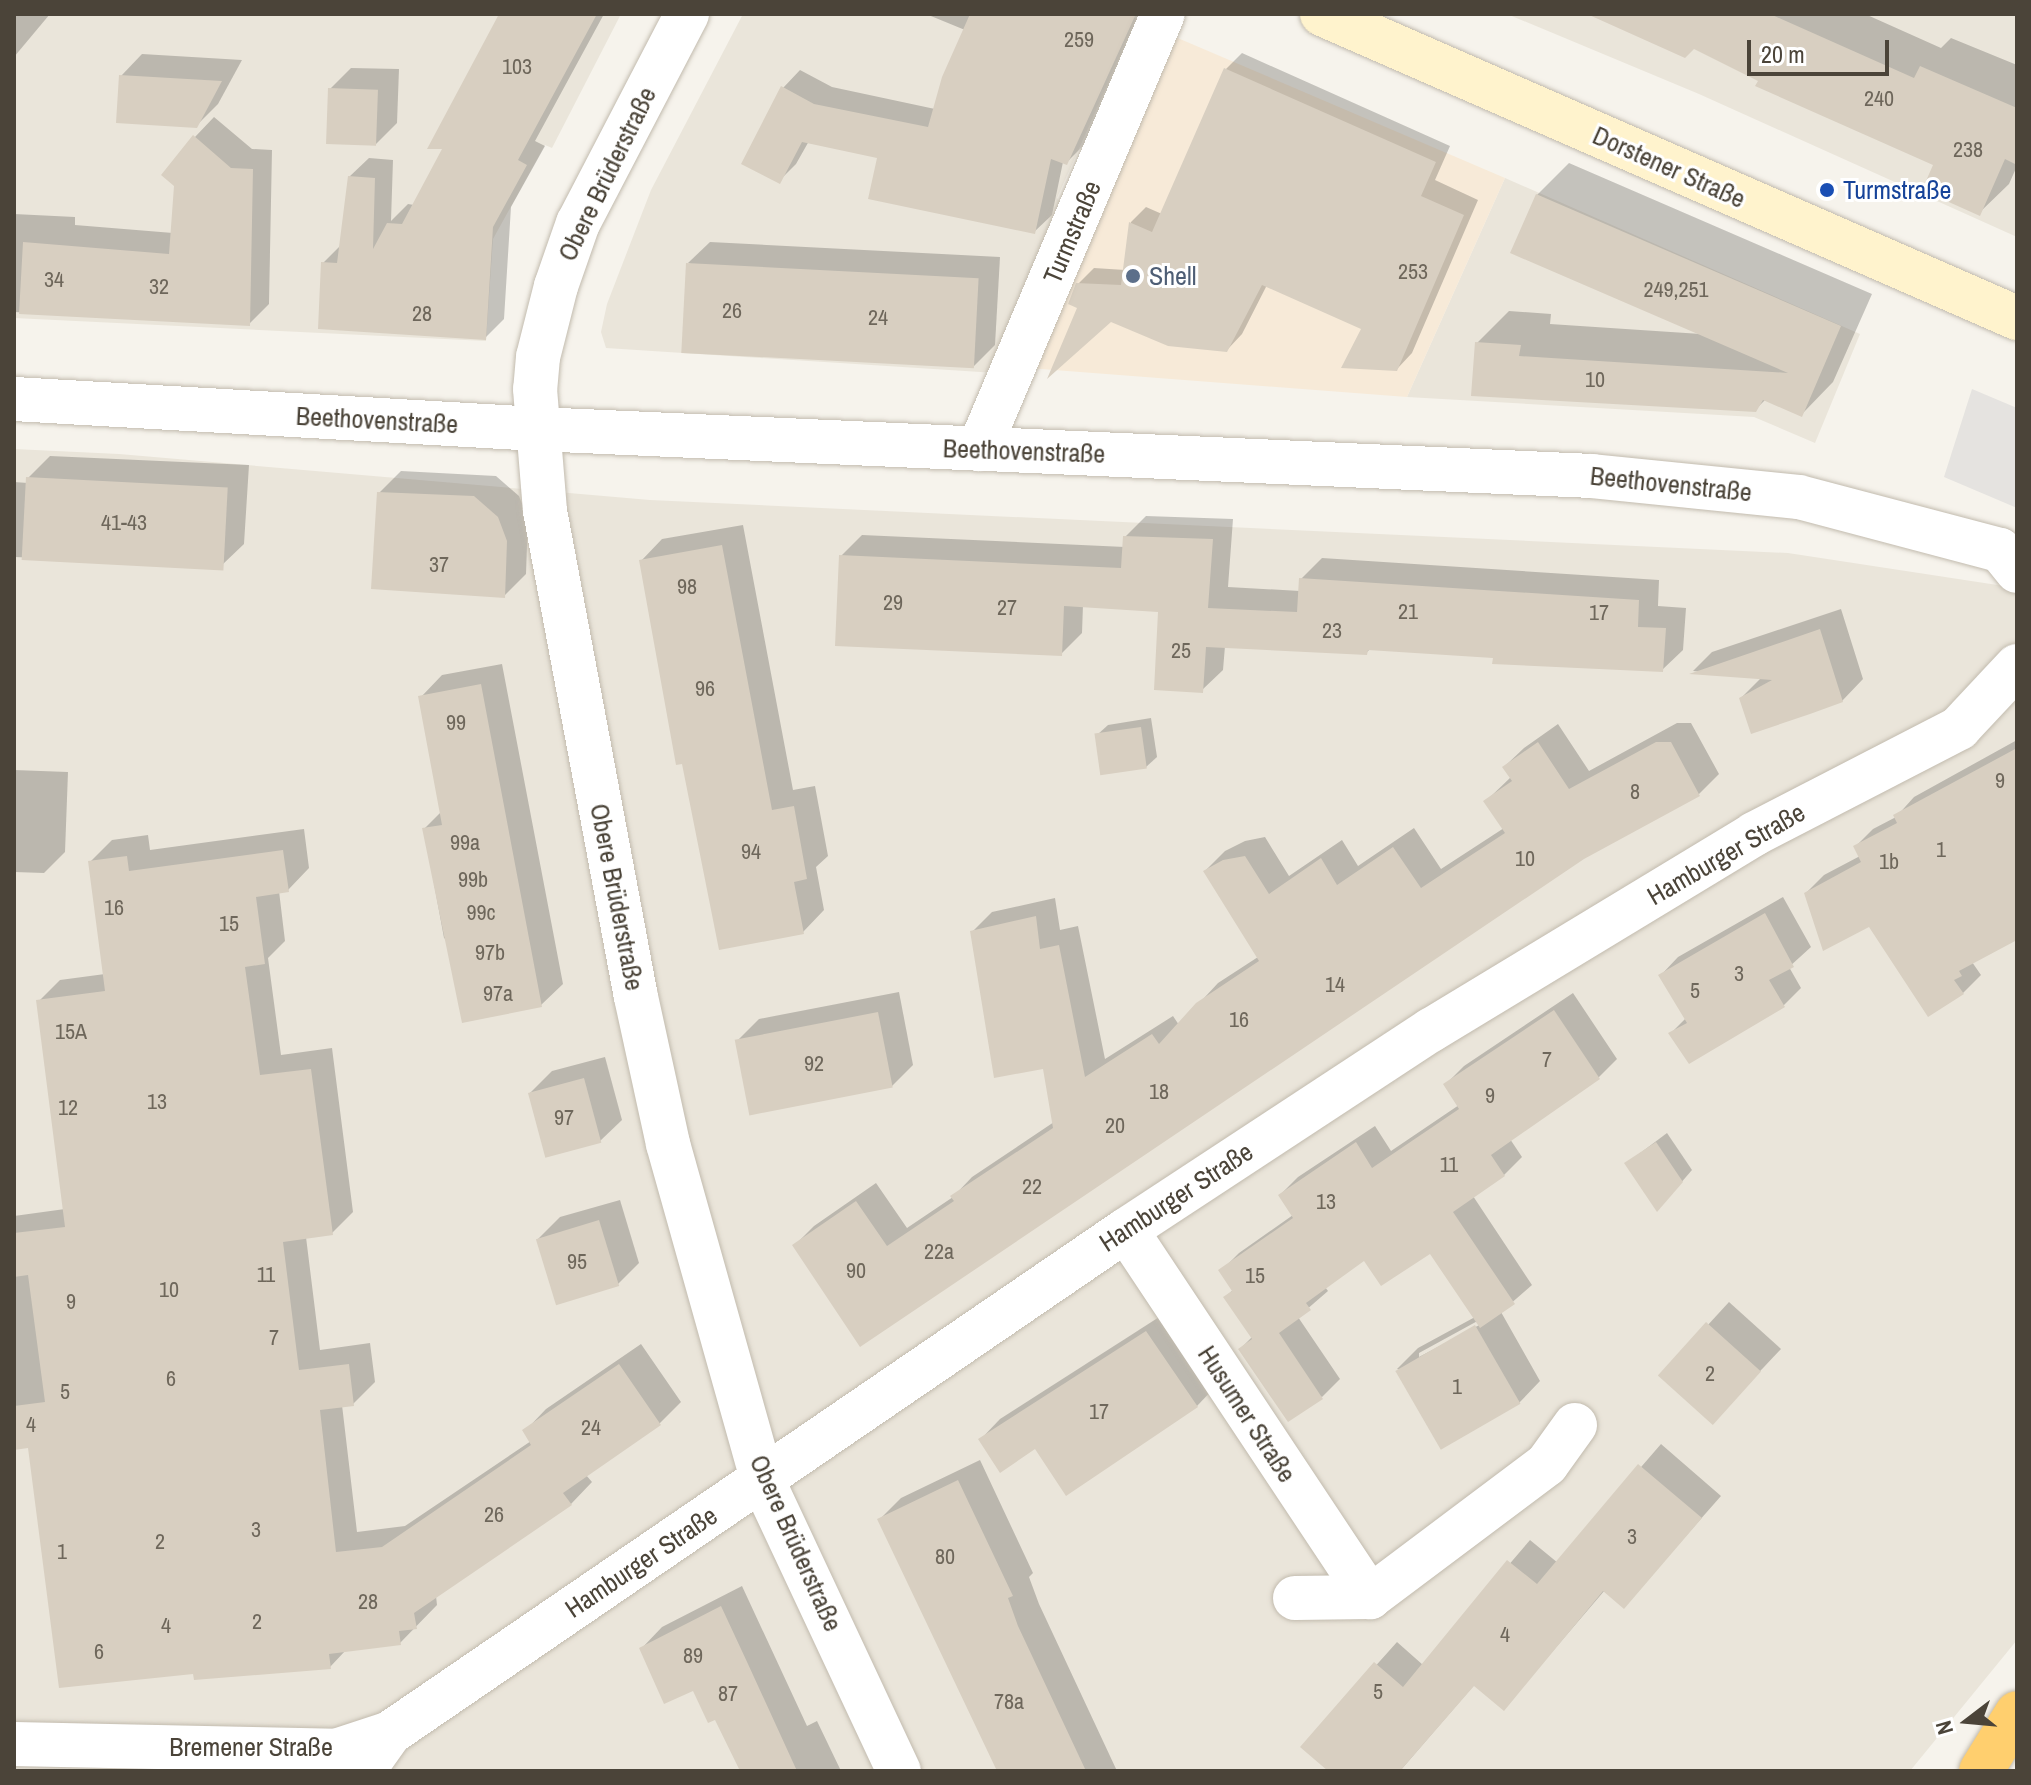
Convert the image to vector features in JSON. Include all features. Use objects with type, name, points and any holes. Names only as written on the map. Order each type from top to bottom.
[{"type":"highway","points":[[1983,1771],[2017,1713]]},
{"type":"highway","points":[[1983,1771],[2017,1739]]},
{"type":"main road","name":"Dorstener Straße","points":[[1322,14],[2017,318]]},
{"type":"street","name":"Obere Brüderstraße","points":[[687,14],[578,223],[538,357],[537,429],[545,511],[661,1115],[762,1479],[899,1771]]},
{"type":"street","name":"Turmstraße","points":[[979,449],[1163,14]]},
{"type":"street","name":"Beethovenstraße","points":[[14,399],[537,429],[1592,476],[1799,497],[2000,550],[2017,571]]},
{"type":"street","name":"Hamburger Straße","points":[[363,1771],[390,1733],[1126,1230],[1431,1030],[1727,850],[1959,728],[2017,666]]},
{"type":"street","name":"Husumer Straße","points":[[1126,1230],[1370,1597]]},
{"type":"street","points":[[1295,1598],[1370,1597],[1547,1464],[1575,1425]]},
{"type":"street","name":"Bremener Straße","points":[[14,1744],[336,1751],[390,1733]]},
{"type":"shaded area","points":[[14,14],[621,14],[552,148],[545,145],[493,239],[486,341],[14,318]]},
{"type":"shaded area","points":[[743,14],[1126,14],[1137,19],[1057,198],[1066,210],[996,373],[606,348],[601,332],[607,304],[651,190]]},
{"type":"shaded area","points":[[1507,14],[2017,14],[2017,237],[1699,94]]},
{"type":"shaded area","points":[[1173,36],[1505,178],[1407,397],[1028,368]]},
{"type":"shaded area","points":[[1505,178],[1860,334],[1815,443],[1754,417],[1407,397]]},
{"type":"shaded area","points":[[1972,389],[2017,408],[2017,508],[1944,477]]},
{"type":"shaded area","points":[[14,449],[119,454],[650,500],[1788,553],[2017,588],[2017,1640],[1910,1771],[14,1771]]},
{"type":"building","points":[[499,14],[597,14],[518,160],[527,165],[493,227],[486,340],[318,329],[321,262],[337,263],[348,176],[375,178],[373,249],[387,223],[402,224],[442,149],[427,149]]},
{"type":"building","points":[[970,14],[1136,14],[1067,165],[1051,159],[1035,234],[868,199],[877,158],[802,142],[780,184],[741,164],[781,86],[814,104],[928,127],[942,77]]},
{"type":"building","points":[[1587,14],[1770,14],[1914,78],[1920,66],[2017,108],[2017,165],[2005,159],[1980,216],[1922,190],[1933,165],[1755,86],[1758,81],[1694,49],[1685,58]]},
{"type":"building","points":[[1224,68],[1436,162],[1421,196],[1464,215],[1397,371],[1341,368],[1361,329],[1262,285],[1227,352],[1168,346],[1111,322],[1047,379],[1077,308],[1068,304],[1076,283],[1121,285],[1129,222],[1152,232]]},
{"type":"building","points":[[119,75],[222,81],[197,128],[116,123]]},
{"type":"building","points":[[328,88],[378,90],[376,146],[326,144]]},
{"type":"building","points":[[193,135],[231,168],[253,169],[250,326],[19,314],[23,242],[169,254],[174,186],[161,175]]},
{"type":"building","points":[[1536,194],[1841,326],[1802,417],[1763,400],[1756,412],[1471,396],[1475,342],[1521,345],[1519,356],[1788,373],[1510,253]]},
{"type":"building","points":[[686,263],[979,278],[974,368],[681,353]]},
{"type":"building","points":[[26,477],[228,488],[223,570],[22,560]]},
{"type":"building","points":[[377,492],[474,496],[498,517],[507,541],[505,598],[371,589]]},
{"type":"building","points":[[1123,536],[1213,539],[1208,608],[1297,612],[1299,578],[1639,600],[1638,627],[1666,628],[1663,672],[1492,664],[1493,658],[1368,650],[1367,655],[1206,647],[1203,693],[1154,690],[1158,612],[1064,606],[1062,656],[835,646],[839,555],[1121,568]]},
{"type":"building","points":[[722,545],[772,810],[794,806],[807,879],[794,882],[804,934],[719,950],[682,764],[676,765],[639,560]]},
{"type":"building","points":[[1820,629],[1843,702],[1810,714],[1751,734],[1739,698],[1772,680],[1689,674]]},
{"type":"building","points":[[481,684],[542,1007],[462,1023],[422,828],[442,825],[418,696]]},
{"type":"building","points":[[1141,727],[1147,769],[1100,775],[1094,734]]},
{"type":"building","points":[[1538,742],[1569,789],[1656,742],[1671,742],[1700,796],[1584,859],[860,1347],[792,1245],[856,1201],[887,1246],[954,1201],[950,1196],[1053,1128],[1043,1069],[994,1078],[970,931],[1036,916],[1040,949],[1059,945],[1085,1077],[1152,1034],[1159,1044],[1196,1003],[1259,961],[1203,871],[1223,860],[1245,856],[1269,894],[1321,858],[1337,885],[1393,847],[1421,888],[1505,833],[1483,801],[1512,781],[1502,767]]},
{"type":"building","points":[[2017,748],[2017,940],[1959,971],[1962,976],[1954,980],[1964,994],[1928,1017],[1869,927],[1823,951],[1804,893],[1861,862],[1853,846],[1897,823],[1893,815]]},
{"type":"building","points":[[283,850],[289,892],[256,897],[265,964],[245,967],[260,1075],[311,1069],[333,1235],[283,1242],[299,1370],[349,1364],[354,1406],[320,1410],[336,1552],[382,1547],[531,1445],[522,1430],[619,1364],[661,1425],[563,1493],[572,1505],[414,1613],[417,1629],[399,1631],[401,1645],[329,1654],[331,1669],[194,1680],[193,1674],[59,1688],[28,1448],[14,1450],[14,1406],[45,1402],[28,1275],[14,1277],[14,1233],[65,1227],[36,1000],[105,991],[88,861],[127,856],[129,871]]},
{"type":"building","points":[[1765,913],[1794,967],[1769,980],[1785,1007],[1689,1064],[1668,1033],[1687,1023],[1658,975]]},
{"type":"building","points":[[1554,1010],[1600,1079],[1491,1155],[1505,1176],[1453,1212],[1515,1304],[1480,1328],[1430,1254],[1381,1286],[1364,1261],[1306,1303],[1311,1310],[1279,1333],[1323,1399],[1288,1422],[1238,1349],[1252,1339],[1223,1297],[1232,1291],[1218,1270],[1293,1218],[1278,1195],[1356,1142],[1372,1168],[1459,1109],[1443,1084]]},
{"type":"building","points":[[878,1012],[893,1088],[749,1115],[735,1040]]},
{"type":"building","points":[[584,1078],[601,1143],[545,1158],[528,1093]]},
{"type":"building","points":[[1656,1142],[1683,1182],[1657,1212],[1624,1163]]},
{"type":"building","points":[[599,1220],[619,1286],[556,1305],[536,1239]]},
{"type":"building","points":[[1706,1322],[1761,1372],[1713,1425],[1658,1376]]},
{"type":"building","points":[[1475,1325],[1520,1404],[1441,1450],[1395,1371]]},
{"type":"building","points":[[1146,1331],[1198,1407],[1066,1496],[1035,1449],[1000,1473],[978,1439]]},
{"type":"building","points":[[1638,1464],[1702,1518],[1624,1609],[1603,1591],[1504,1711],[1474,1686],[1400,1771],[1328,1771],[1300,1747],[1374,1662],[1403,1687],[1507,1560],[1537,1584]]},
{"type":"building","points":[[958,1480],[1013,1596],[1008,1598],[1018,1626],[1086,1771],[997,1771],[877,1519]]},
{"type":"building","points":[[721,1606],[797,1771],[740,1771],[715,1720],[708,1723],[693,1691],[664,1704],[639,1648]]},
{"type":"place","name":"Turmstraße","points":[[1827,190]]},
{"type":"place","name":"Shell","points":[[1133,276]]}]
